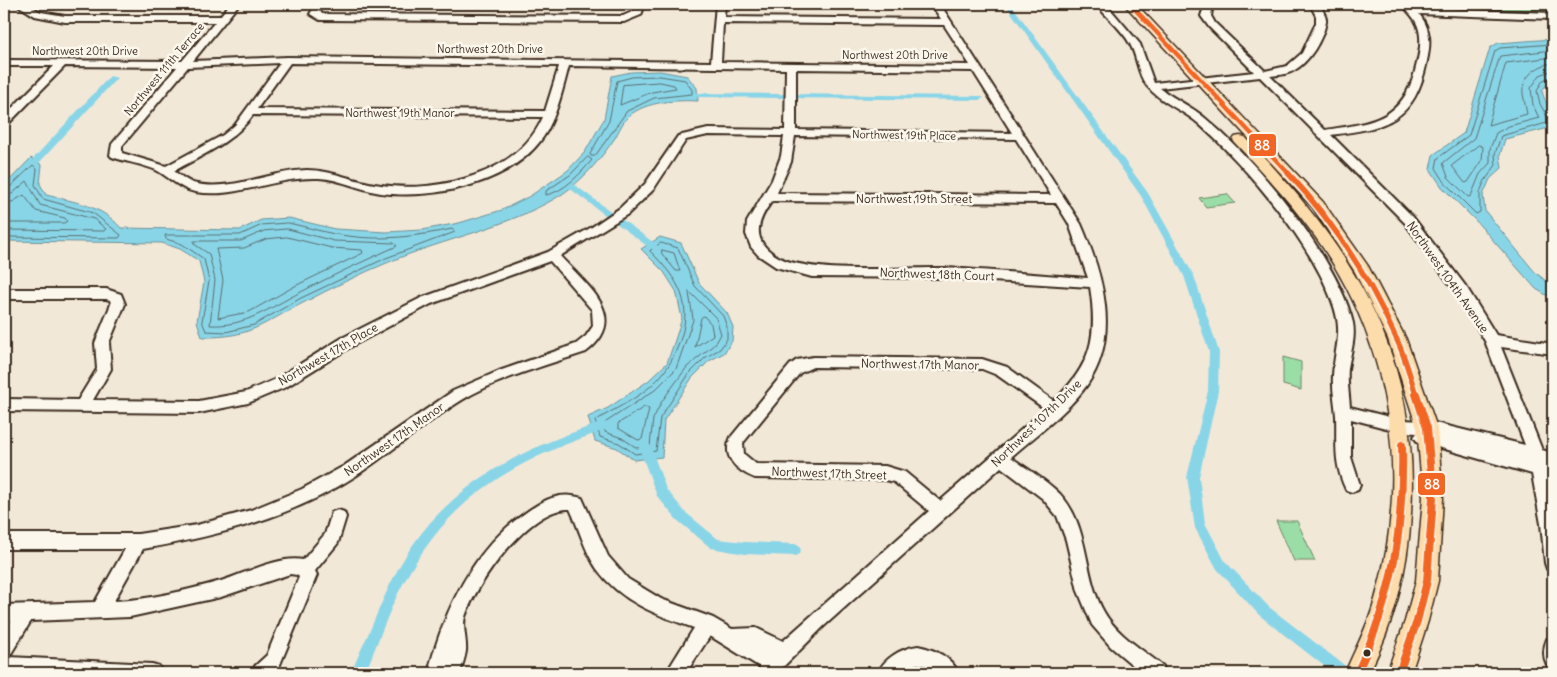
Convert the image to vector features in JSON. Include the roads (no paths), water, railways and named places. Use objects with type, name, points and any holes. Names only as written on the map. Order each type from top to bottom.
[{"type":"main road","points":[[1116,4],[1318,205],[1345,241],[1368,277],[1391,322],[1406,361],[1427,434],[1434,507],[1429,569],[1417,620],[1399,673]]},
{"type":"main road","points":[[1130,4],[1301,207],[1349,276],[1371,319],[1387,358],[1402,426],[1404,500],[1396,563],[1385,607],[1359,670]]},
{"type":"street","points":[[21,4],[38,14],[65,18],[222,19]]},
{"type":"street","name":"Northwest 111th Terrace","points":[[166,171],[116,154],[114,150],[235,4]]},
{"type":"street","points":[[320,4],[315,11],[320,17],[624,19],[638,13],[640,4]]},
{"type":"street","points":[[716,66],[720,4]]},
{"type":"street","name":"Northwest 107th Drive","points":[[775,663],[940,511],[1055,409],[1082,380],[1098,347],[1100,313],[1095,283],[1088,252],[1075,224],[936,4]]},
{"type":"street","points":[[1100,4],[1134,42],[1147,80],[1152,86],[1167,99],[1200,120],[1235,154],[1288,216],[1317,260],[1336,296],[1346,325],[1347,348],[1340,374],[1344,462],[1352,484]]},
{"type":"street","name":"Northwest 104th Avenue","points":[[1209,4],[1206,16],[1212,25],[1324,133],[1409,220],[1462,291],[1492,340],[1542,465],[1553,564]]},
{"type":"street","points":[[1152,86],[1282,72],[1302,63],[1321,23],[1321,16],[1315,4]]},
{"type":"street","points":[[1409,8],[1553,16]]},
{"type":"street","points":[[1324,133],[1361,128],[1384,120],[1402,109],[1412,95],[1425,49],[1425,35],[1422,24],[1409,8]]},
{"type":"street","points":[[719,20],[947,22]]},
{"type":"street","points":[[287,60],[239,128],[227,137],[166,171],[178,181],[194,187],[204,188],[233,188],[291,174],[308,173],[336,176],[376,188],[430,189],[457,184],[503,165],[535,141],[549,114],[565,62]]},
{"type":"street","name":"Northwest 20th Drive","points":[[4,63],[184,64],[287,60],[976,68]]},
{"type":"street","points":[[4,122],[62,64]]},
{"type":"street","points":[[769,197],[788,152],[791,67]]},
{"type":"street","name":"Northwest 19th Manor","points":[[251,112],[549,114]]},
{"type":"street","points":[[429,124],[435,113]]},
{"type":"street","points":[[552,255],[596,230],[624,211],[649,187],[682,138],[708,132],[789,134]]},
{"type":"street","name":"Northwest 19th Place","points":[[789,134],[1018,136]]},
{"type":"street","name":"Northwest 19th Street","points":[[769,197],[1059,199]]},
{"type":"street","name":"Northwest 18th Court","points":[[769,197],[753,221],[752,233],[758,246],[767,257],[794,270],[812,272],[945,273],[1095,283]]},
{"type":"street","name":"Northwest 17th Manor","points":[[4,541],[138,542],[197,532],[254,517],[308,494],[385,448],[458,395],[504,375],[581,348],[599,332],[602,319],[598,308],[552,255]]},
{"type":"street","name":"Northwest 17th Place","points":[[4,405],[199,406],[248,397],[281,383],[347,342],[426,300],[552,255]]},
{"type":"street","points":[[4,294],[106,294],[116,297],[118,304],[102,343],[104,370],[83,404]]},
{"type":"street","points":[[1492,340],[1553,349]]},
{"type":"street","name":"Northwest 17th Manor","points":[[739,462],[734,451],[736,441],[802,364],[813,362],[982,364],[1002,371],[1055,409]]},
{"type":"street","points":[[1343,411],[1542,465],[1553,459]]},
{"type":"street","points":[[1001,458],[1056,501],[1065,515],[1097,618],[1108,631],[1156,673]]},
{"type":"street","name":"Northwest 17th Street","points":[[739,462],[755,471],[885,473],[899,477],[940,511]]},
{"type":"street","points":[[437,673],[444,648],[479,568],[499,543],[518,525],[556,502],[566,500],[576,503],[602,562],[622,585],[656,606],[707,624],[775,663]]},
{"type":"street","points":[[304,571],[332,538],[338,517]]},
{"type":"street","points":[[100,610],[138,542]]},
{"type":"street","points":[[4,613],[130,609],[221,590],[290,566],[301,567],[308,575],[273,661],[262,673]]},
{"type":"street","points":[[4,650],[26,613]]},
{"type":"street","points":[[451,673],[458,650],[456,620]]},
{"type":"street","points":[[675,673],[707,624]]},
{"type":"street","points":[[1553,645],[1553,659]]},
{"type":"street","points":[[887,673],[900,659],[920,654],[935,659],[949,673]]},
{"type":"street","points":[[4,666],[152,673]]},
{"type":"water","points":[[1553,39],[1553,81],[1547,84],[1542,91],[1553,118],[1553,127],[1505,139],[1500,155],[1502,168],[1490,179],[1483,195],[1485,211],[1534,271],[1553,287],[1553,299],[1536,289],[1476,221],[1442,187],[1430,169],[1433,155],[1464,133],[1490,48],[1498,43]]},
{"type":"water","points":[[660,71],[687,76],[697,88],[698,101],[662,102],[636,111],[625,121],[615,138],[591,169],[561,195],[519,216],[411,254],[356,276],[245,332],[219,337],[202,337],[197,321],[204,282],[199,261],[180,249],[162,243],[4,241],[4,186],[31,158],[42,165],[40,184],[46,195],[77,202],[96,209],[113,220],[121,228],[240,230],[261,220],[289,218],[335,229],[386,232],[422,230],[459,223],[502,210],[530,196],[567,171],[585,152],[604,119],[612,76],[631,72]]},
{"type":"water","points":[[660,237],[681,243],[699,283],[727,313],[733,327],[732,341],[724,353],[709,361],[692,378],[664,420],[662,457],[634,460],[617,448],[595,441],[588,417],[608,408],[648,381],[667,363],[682,318],[676,291],[664,272],[641,249]]},
{"type":"waterway","points":[[1008,4],[1145,195],[1189,276],[1214,352],[1213,391],[1193,477],[1199,524],[1221,565],[1264,611],[1343,673]]},
{"type":"waterway","points":[[36,161],[113,78]]},
{"type":"waterway","points":[[697,95],[980,98]]},
{"type":"waterway","points":[[572,186],[654,247]]},
{"type":"waterway","points":[[358,673],[399,579],[417,549],[437,523],[460,500],[485,480],[512,463],[572,436],[604,426]]},
{"type":"waterway","points":[[644,445],[661,492],[681,516],[715,544],[745,548],[795,550]]}]
